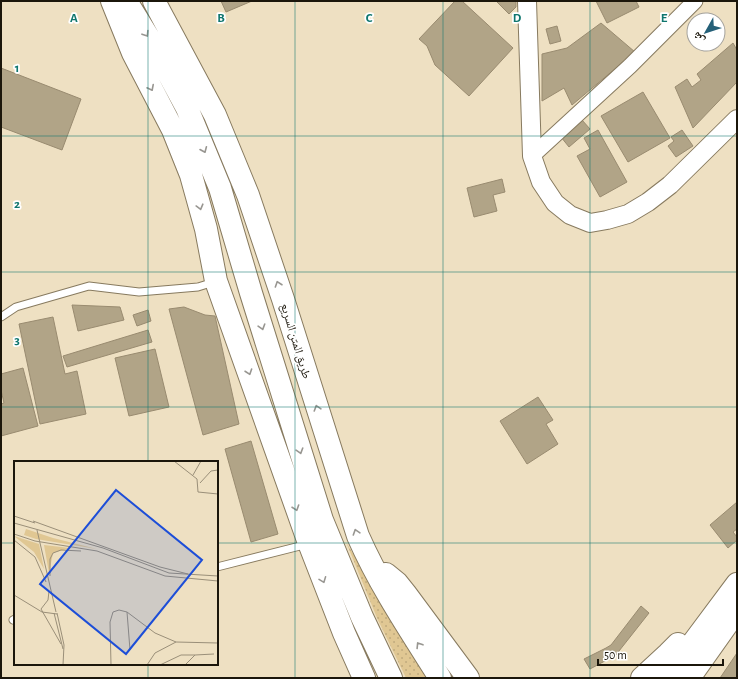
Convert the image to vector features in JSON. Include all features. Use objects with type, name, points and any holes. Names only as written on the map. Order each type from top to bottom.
[{"type":"highway","points":[[112,1],[133,53],[173,130],[191,175],[206,229],[216,281],[319,541],[344,633],[364,678]]},
{"type":"highway","points":[[126,1],[152,43],[186,108],[220,188],[322,520],[319,541],[362,617],[391,678]]},
{"type":"highway","name":"طريق المتن السريع","points":[[154,1],[215,115],[248,196],[283,299],[358,536],[368,559],[440,678]]},
{"type":"highway","points":[[374,569],[386,574],[397,583],[468,678]]},
{"type":"highway","points":[[689,678],[730,607],[737,584]]},
{"type":"highway","points":[[666,678],[688,651],[730,607]]},
{"type":"highway","points":[[642,678],[691,630],[730,607]]},
{"type":"street","points":[[527,1],[532,156],[541,182],[555,203],[570,215],[590,223],[628,214],[648,202],[670,185],[737,119]]},
{"type":"street","points":[[532,156],[630,66],[695,1]]},
{"type":"lane","points":[[1,316],[16,307],[89,286],[139,292],[198,287],[216,281]]},
{"type":"lane","points":[[218,567],[319,541]]},
{"type":"shaded area","points":[[346,542],[428,678],[406,678],[377,618]]},
{"type":"building","points":[[221,1],[252,1],[226,12]]},
{"type":"building","points":[[455,1],[462,1],[513,48],[469,96],[435,65],[427,46],[419,39]]},
{"type":"building","points":[[496,1],[516,1],[516,7],[509,14]]},
{"type":"building","points":[[596,1],[636,1],[639,7],[607,23]]},
{"type":"building","points":[[601,23],[635,52],[572,105],[564,88],[542,101],[542,54],[567,48]]},
{"type":"building","points":[[557,26],[561,41],[550,44],[546,29]]},
{"type":"building","points":[[733,43],[737,50],[737,82],[693,128],[675,87],[687,79],[692,87],[701,80],[697,74],[723,52],[726,52],[726,49]]},
{"type":"building","points":[[1,68],[81,99],[62,150],[1,127]]},
{"type":"building","points":[[643,92],[670,138],[628,162],[601,116]]},
{"type":"building","points":[[582,120],[590,129],[569,147],[561,137]]},
{"type":"building","points":[[598,130],[627,182],[600,197],[577,156],[590,149],[584,138]]},
{"type":"building","points":[[682,130],[693,146],[676,157],[668,146],[674,141],[671,137]]},
{"type":"building","points":[[502,179],[505,192],[493,195],[497,211],[474,217],[467,188]]},
{"type":"building","points":[[72,305],[120,307],[124,320],[78,331]]},
{"type":"building","points":[[184,307],[205,315],[215,316],[239,424],[203,435],[169,309]]},
{"type":"building","points":[[148,310],[151,321],[137,326],[133,315]]},
{"type":"building","points":[[53,317],[65,374],[77,371],[86,414],[40,424],[19,324]]},
{"type":"building","points":[[148,330],[152,342],[67,367],[63,356]]},
{"type":"building","points":[[155,349],[169,407],[129,416],[115,358]]},
{"type":"building","points":[[23,368],[38,426],[1,436],[1,404],[4,403],[1,390],[1,374]]},
{"type":"building","points":[[538,397],[553,420],[546,424],[558,444],[527,464],[500,421]]},
{"type":"building","points":[[251,441],[278,534],[251,542],[225,449]]},
{"type":"building","points":[[737,502],[737,529],[733,532],[737,537],[737,540],[728,548],[710,525]]},
{"type":"building","points":[[641,606],[649,613],[616,655],[590,669],[584,659],[611,645]]},
{"type":"building","points":[[737,653],[737,678],[720,678]]}]
